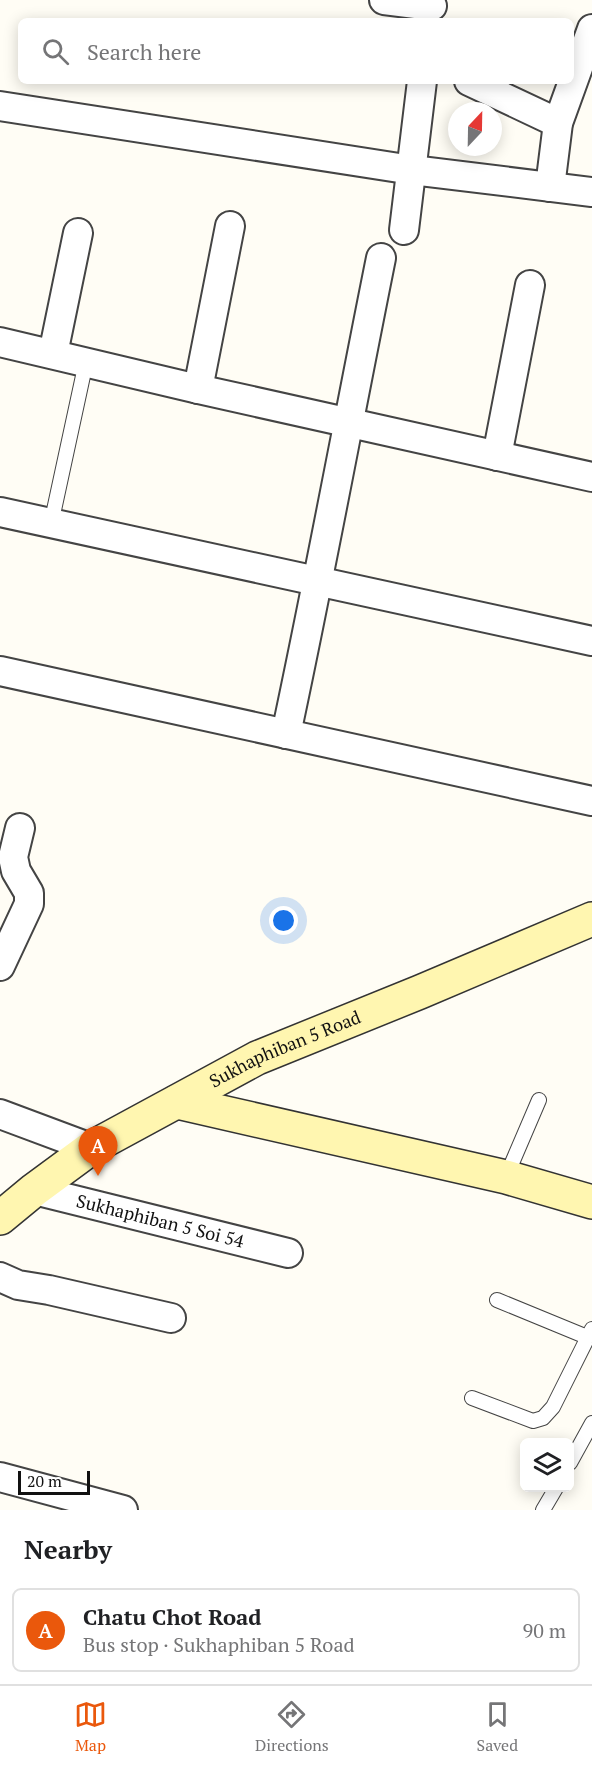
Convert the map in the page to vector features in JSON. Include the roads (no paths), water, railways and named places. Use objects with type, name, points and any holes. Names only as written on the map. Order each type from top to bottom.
[{"type":"main road","name":"Sukhaphiban 5 Road","points":[[0,1218],[91,1148],[257,1058],[592,919]]},
{"type":"main road","points":[[177,1102],[506,1177],[592,1202]]},
{"type":"street","points":[[384,0],[431,9]]},
{"type":"street","points":[[574,79],[592,29]]},
{"type":"street","points":[[404,230],[422,84]]},
{"type":"street","points":[[475,84],[558,123]]},
{"type":"street","points":[[550,187],[558,123],[572,84]]},
{"type":"street","points":[[0,106],[412,170],[592,192]]},
{"type":"street","points":[[198,389],[230,226]]},
{"type":"street","points":[[53,354],[78,233]]},
{"type":"street","points":[[286,734],[381,258]]},
{"type":"street","points":[[497,456],[530,285]]},
{"type":"street","points":[[0,342],[347,423],[592,477]]},
{"type":"street","points":[[0,512],[592,641]]},
{"type":"street","points":[[0,671],[592,801]]},
{"type":"street","points":[[0,966],[29,904],[29,893],[16,872],[13,857],[20,828]]},
{"type":"street","points":[[0,1114],[91,1148]]},
{"type":"street","name":"Sukhaphiban 5 Soi 54","points":[[34,1190],[288,1253]]},
{"type":"street","points":[[0,1277],[18,1285],[171,1318]]},
{"type":"street","points":[[0,1477],[123,1510]]},
{"type":"lane","points":[[51,524],[86,362]]},
{"type":"lane","points":[[506,1177],[539,1100]]},
{"type":"lane","points":[[472,1398],[533,1421],[543,1418],[553,1407],[590,1333],[497,1300]]},
{"type":"lane","points":[[574,1456],[592,1423]]},
{"type":"lane","points":[[543,1510],[554,1492]]},
{"type":"place","name":"Chatu Chot Road","points":[[98,1176]]}]
